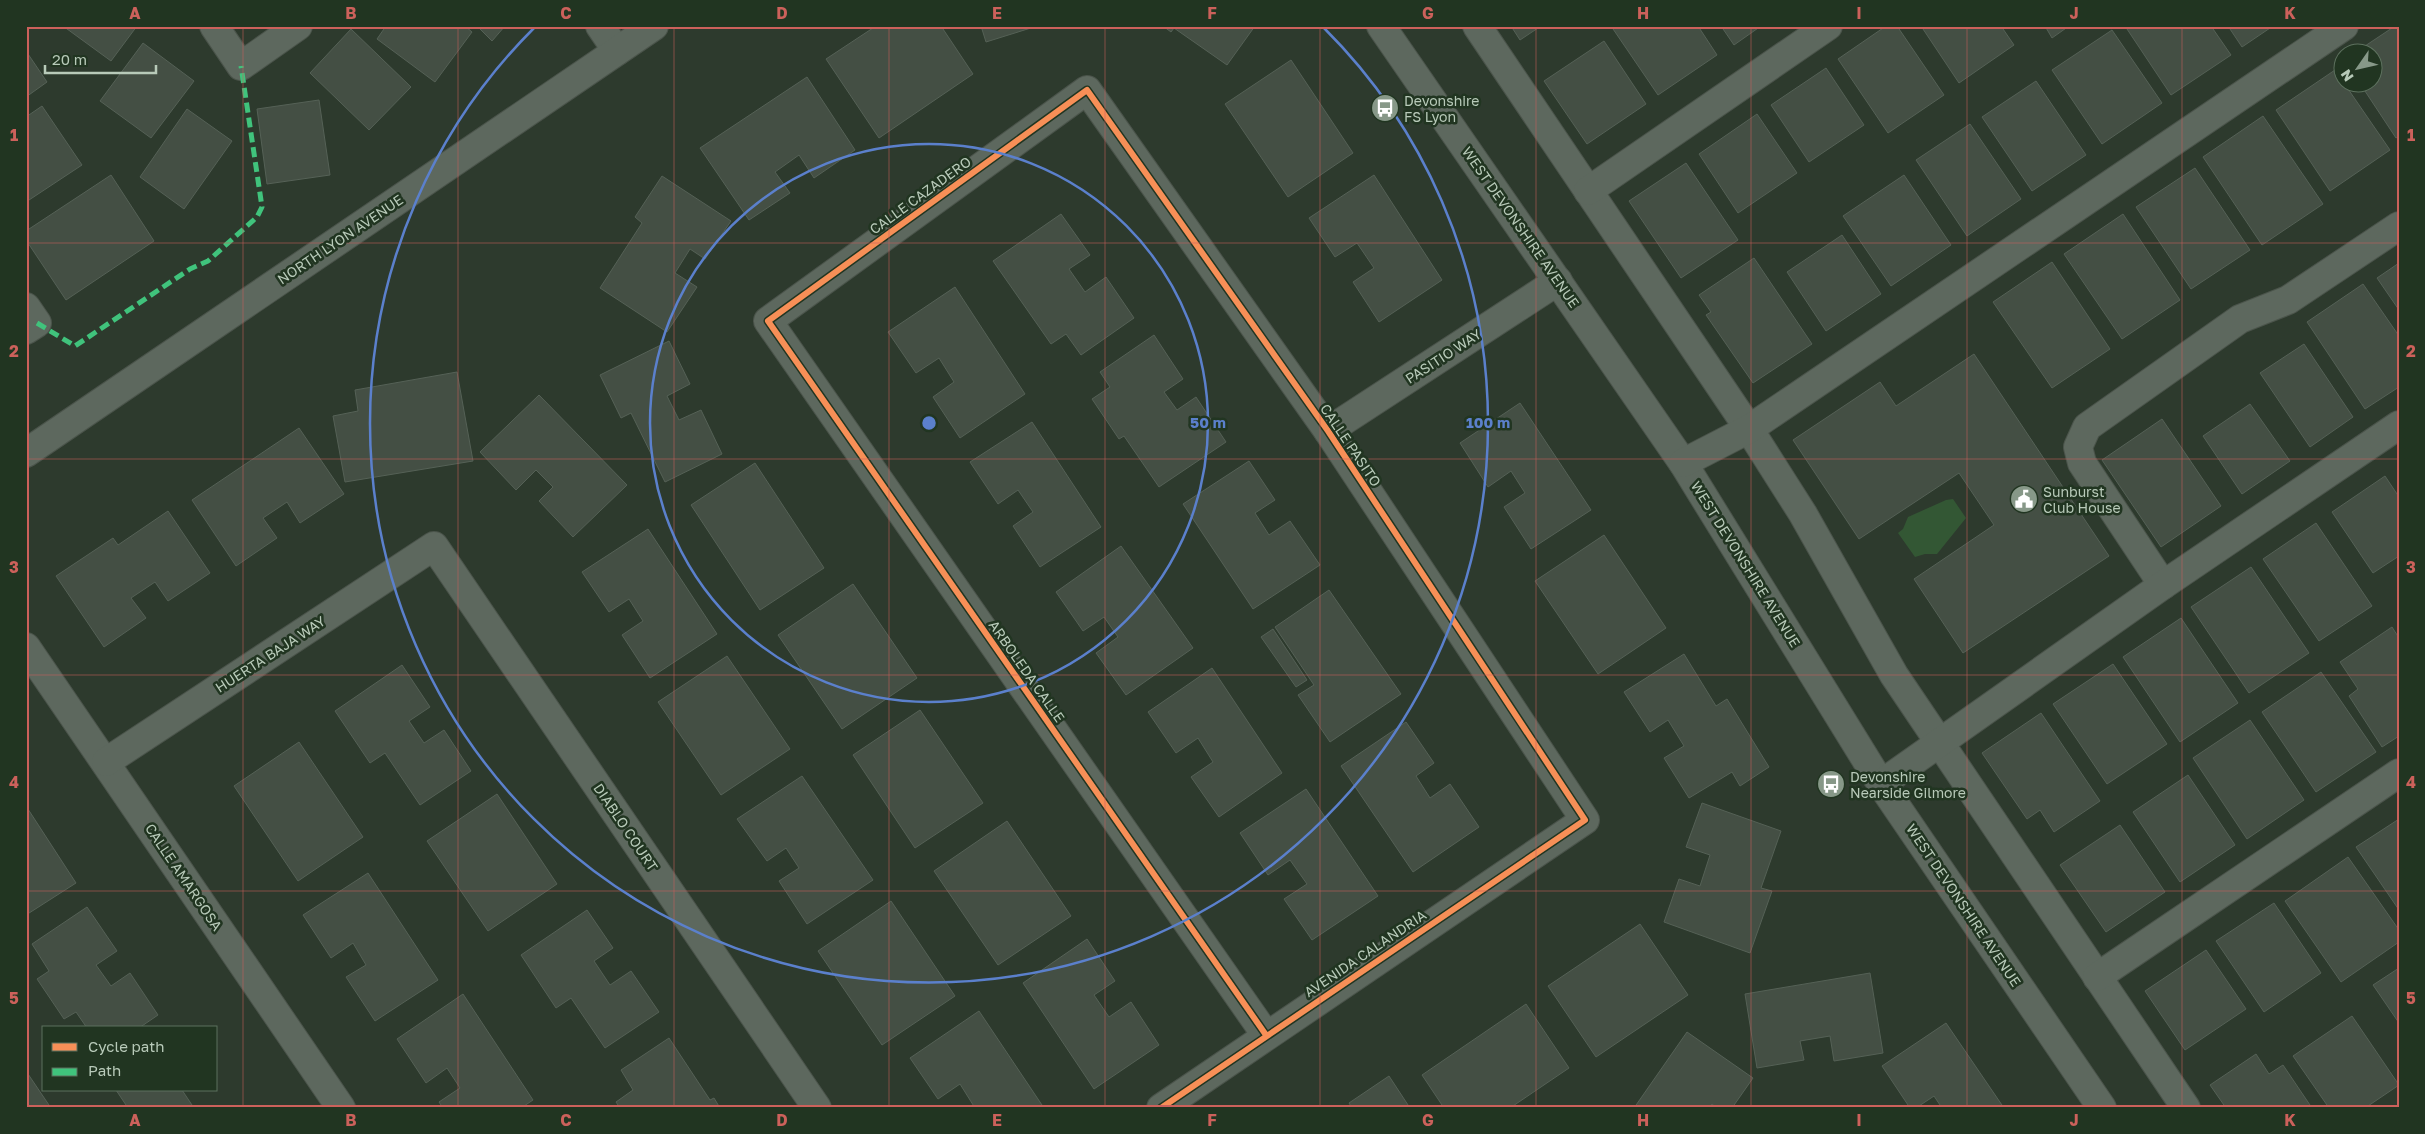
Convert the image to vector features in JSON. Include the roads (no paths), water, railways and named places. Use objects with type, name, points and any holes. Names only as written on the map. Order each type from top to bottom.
[{"type":"street","points":[[214,26],[241,66],[298,26]]},
{"type":"street","points":[[600,26],[617,51]]},
{"type":"street","name":"NORTH LYON AVENUE","points":[[26,453],[653,26]]},
{"type":"street","name":"WEST DEVONSHIRE AVENUE","points":[[1381,26],[1683,463],[1881,784],[2102,1108]]},
{"type":"street","points":[[1477,26],[1803,514],[1894,676],[2186,1108]]},
{"type":"street","points":[[1588,191],[1828,26]]},
{"type":"street","points":[[1683,463],[1748,429],[2344,26]]},
{"type":"street","name":"CALLE CAZADERO","points":[[768,321],[1087,90]]},
{"type":"street","name":"CALLE PASITO","points":[[1087,90],[1328,431],[1585,820]]},
{"type":"street","points":[[2163,585],[2082,463],[2078,447],[2087,427],[2240,320],[2288,300],[2399,226]]},
{"type":"street","name":"PASITIO WAY","points":[[1328,431],[1558,281]]},
{"type":"street","points":[[26,307],[37,323],[26,330]]},
{"type":"street","name":"ARBOLEDA CALLE","points":[[768,321],[1266,1035]]},
{"type":"street","points":[[1881,784],[2163,585],[2399,425]]},
{"type":"street","name":"HUERTA BAJA WAY","points":[[106,762],[434,546]]},
{"type":"street","name":"DIABLO COURT","points":[[434,546],[817,1108]]},
{"type":"street","name":"CALLE AMARGOSA","points":[[26,647],[341,1108]]},
{"type":"street","points":[[2097,977],[2399,773]]},
{"type":"street","name":"AVENIDA CALANDRIA","points":[[1161,1108],[1585,820]]},
{"type":"place","name":"Devonshire FS Lyon","points":[[1385,108]]},
{"type":"place","name":"Sunburst Club House","points":[[2024,499]]},
{"type":"place","name":"Devonshire Nearside Gilmore","points":[[1831,784]]}]
